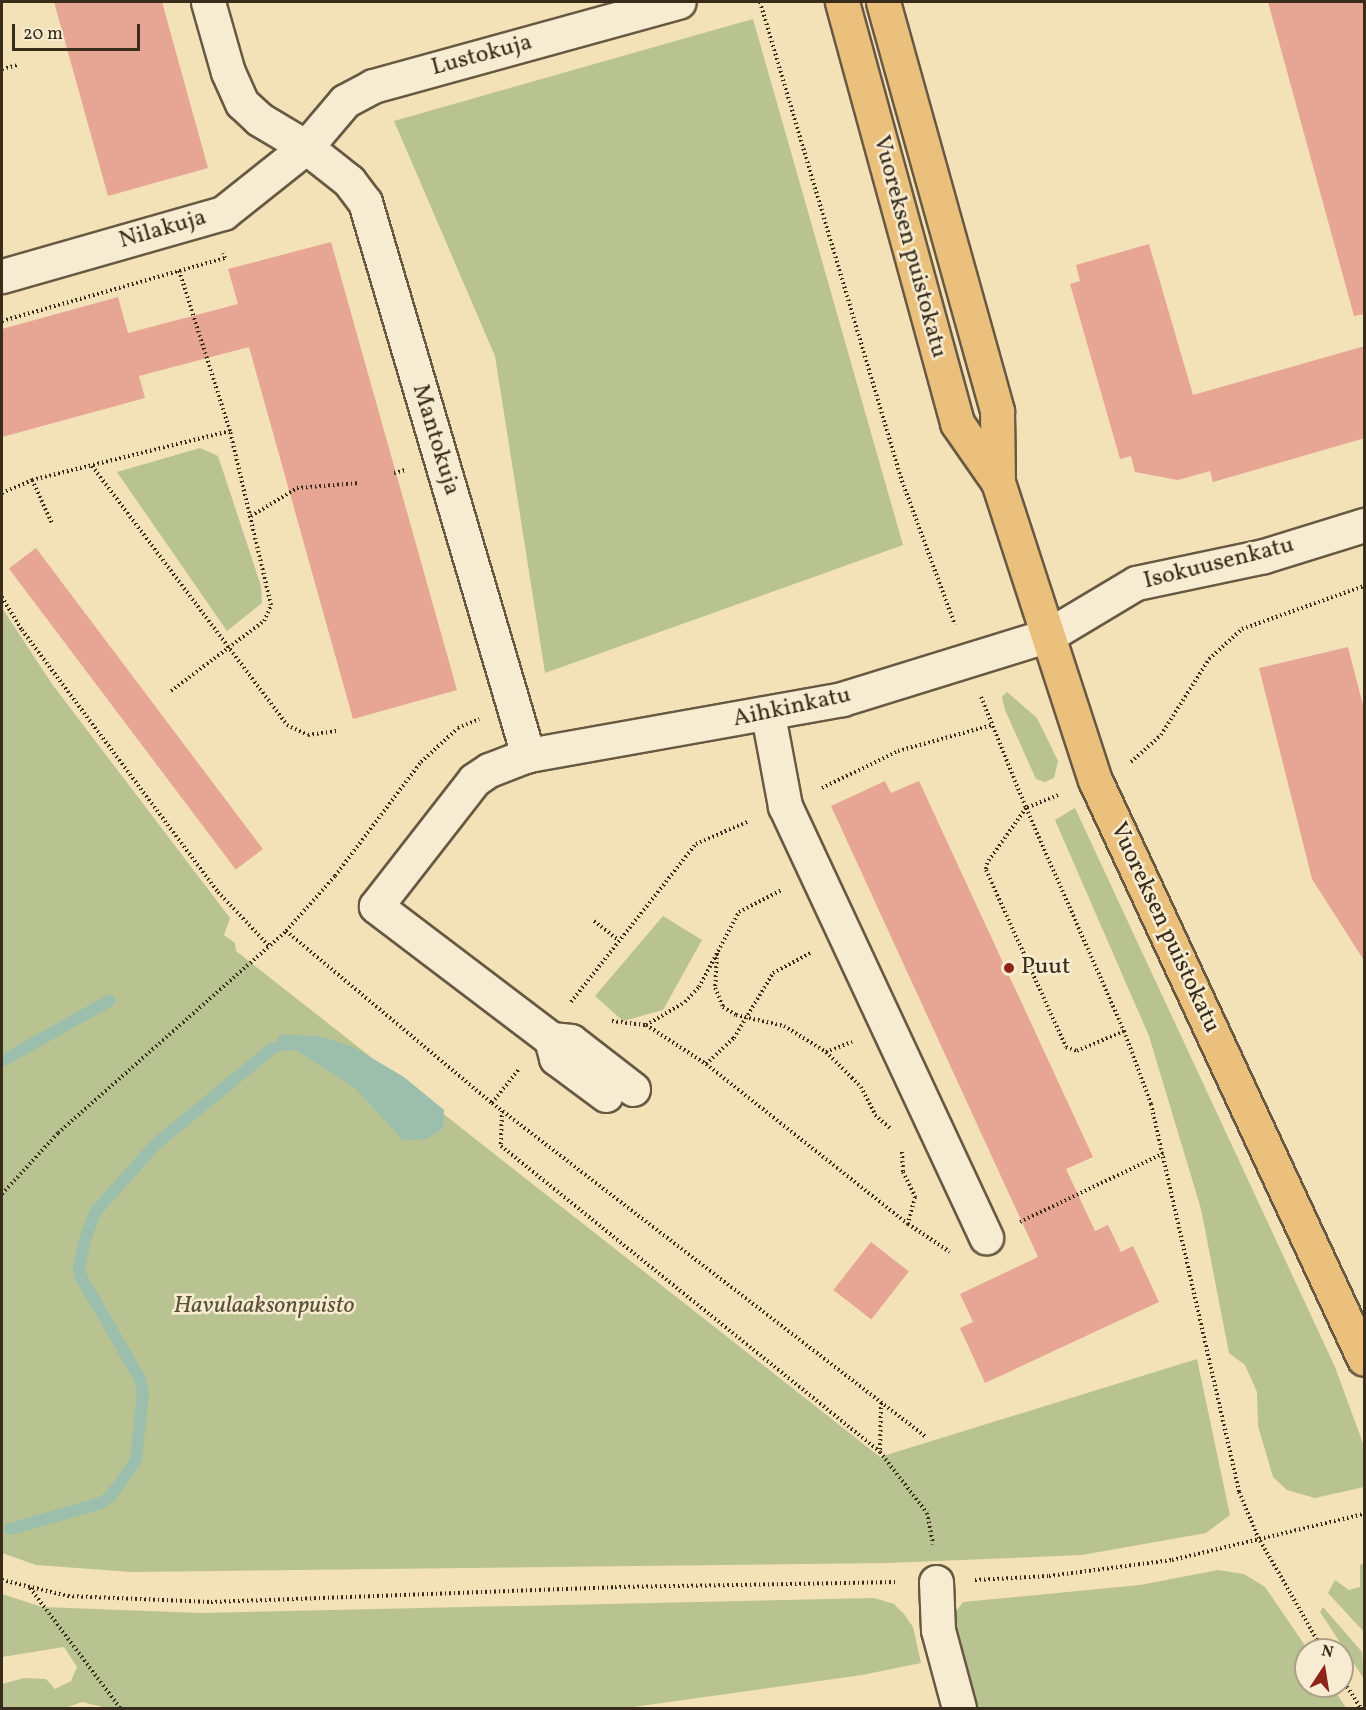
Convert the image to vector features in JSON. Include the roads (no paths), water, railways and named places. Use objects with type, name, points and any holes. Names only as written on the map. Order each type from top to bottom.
[{"type":"main road","name":"Vuoreksen puistokatu","points":[[842,2],[957,423],[998,482],[1095,780],[1365,1359]]},
{"type":"main road","name":"Vuoreksen puistokatu","points":[[883,2],[997,411],[998,482]]},
{"type":"street","name":"Mantokuja","points":[[208,2],[228,72],[242,103],[259,119],[306,147],[348,182],[365,202],[528,755]]},
{"type":"street","name":"Lustokuja","points":[[306,147],[345,101],[373,86],[679,2]]},
{"type":"street","name":"Nilakuja","points":[[2,276],[223,213],[306,147]]},
{"type":"street","name":"Isokuusenkatu","points":[[1049,635],[1136,583],[1264,556],[1365,525]]},
{"type":"street","name":"Aihkinkatu","points":[[626,1097],[571,1041],[548,1037],[376,906],[474,780],[489,770],[528,755],[768,715],[842,699],[1049,635]]},
{"type":"street","points":[[768,715],[785,806],[844,938],[986,1238]]},
{"type":"street","points":[[936,1582],[938,1630],[959,1708]]},
{"type":"waterway","points":[[2,1061],[109,1001]]},
{"type":"waterway","points":[[10,1529],[101,1503],[111,1496],[136,1460],[143,1392],[139,1377],[82,1279],[79,1268],[85,1239],[96,1211],[156,1144],[273,1048]]},
{"type":"place","name":"Puut","points":[[1009,968]]},
{"type":"park label","name":"Havulaaksonpuisto","points":[[264,1307]]}]
